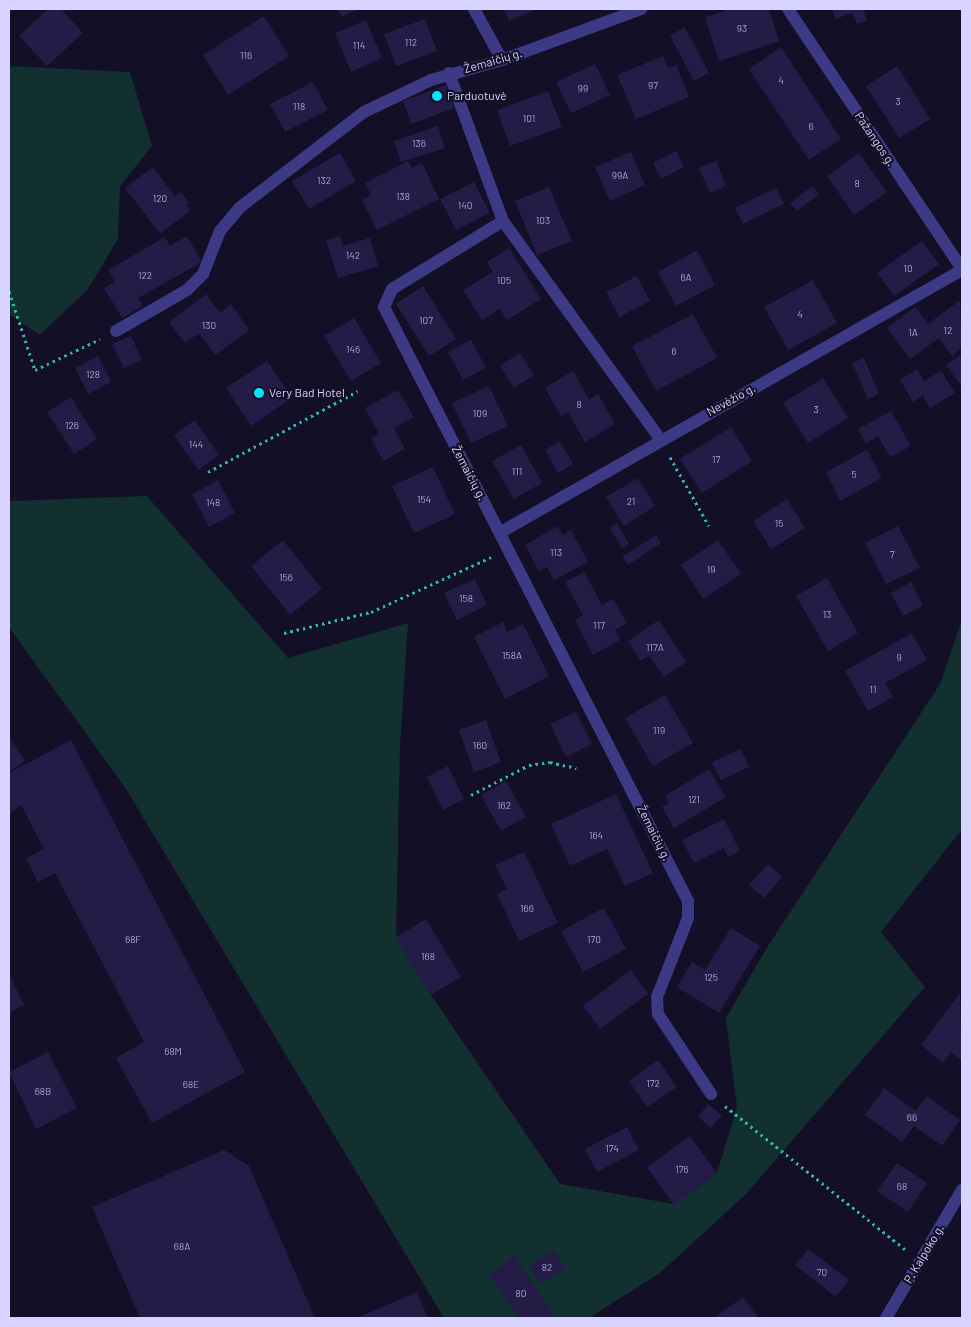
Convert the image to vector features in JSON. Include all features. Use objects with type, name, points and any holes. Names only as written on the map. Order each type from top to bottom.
[{"type":"street","points":[[474,9],[502,60]]},
{"type":"street","name":"Žemaičių g.","points":[[641,9],[502,60],[449,73],[503,221],[392,288],[384,307],[688,900],[688,918],[657,997],[658,1014],[711,1094]]},
{"type":"street","name":"Pažangos g.","points":[[788,9],[962,270]]},
{"type":"street","points":[[116,331],[187,290],[203,274],[220,231],[239,208],[364,112],[449,73]]},
{"type":"street","points":[[503,221],[660,439]]},
{"type":"street","name":"Nevėžio g.","points":[[501,532],[660,439],[962,270]]},
{"type":"street","name":"P. Kalpoko g.","points":[[886,1318],[962,1190]]},
{"type":"path","points":[[9,291],[35,370],[116,331]]},
{"type":"path","points":[[208,472],[358,391]]},
{"type":"path","points":[[660,439],[709,526]]},
{"type":"path","points":[[284,633],[370,612],[509,550]]},
{"type":"path","points":[[472,795],[529,765],[550,762],[576,768]]},
{"type":"path","points":[[711,1094],[898,1244]]},
{"type":"green space","points":[[9,66],[130,72],[152,146],[120,186],[118,239],[88,289],[40,335],[9,314]]},
{"type":"green space","points":[[147,496],[288,658],[408,623],[400,746],[396,937],[431,995],[560,1184],[674,1204],[717,1173],[737,1107],[726,1018],[768,946],[940,684],[962,620],[962,829],[881,932],[925,987],[746,1194],[660,1273],[589,1318],[444,1318],[126,789],[9,627],[9,501]]},
{"type":"building","points":[[48,9],[61,9],[83,33],[47,66],[19,36]]},
{"type":"building","points":[[338,9],[358,9],[342,17]]},
{"type":"building","points":[[504,9],[537,9],[509,21]]},
{"type":"building","points":[[730,9],[769,9],[779,41],[719,61],[705,17]]},
{"type":"building","points":[[832,9],[863,9],[867,21],[857,24],[853,13],[835,19]]},
{"type":"building","points":[[264,16],[289,56],[228,95],[203,55]]},
{"type":"building","points":[[425,19],[437,51],[396,66],[384,34]]},
{"type":"building","points":[[366,20],[382,58],[351,72],[335,33]]},
{"type":"building","points":[[685,27],[709,73],[694,81],[670,36]]},
{"type":"building","points":[[781,47],[841,139],[809,160],[749,69]]},
{"type":"building","points":[[663,56],[668,68],[676,65],[689,97],[636,119],[617,75]]},
{"type":"building","points":[[595,64],[610,95],[571,113],[556,82]]},
{"type":"building","points":[[897,66],[930,119],[899,138],[866,86]]},
{"type":"building","points":[[313,82],[328,110],[285,132],[270,104]]},
{"type":"building","points":[[446,85],[454,108],[411,124],[403,101]]},
{"type":"building","points":[[548,91],[562,127],[510,146],[497,110]]},
{"type":"building","points":[[438,126],[445,148],[401,162],[394,141]]},
{"type":"building","points":[[676,151],[684,167],[661,179],[653,163]]},
{"type":"building","points":[[631,152],[645,185],[610,201],[595,167]]},
{"type":"building","points":[[340,153],[356,181],[309,209],[292,181]]},
{"type":"building","points":[[859,153],[887,192],[854,215],[827,176]]},
{"type":"building","points":[[408,161],[412,168],[422,163],[439,199],[377,230],[362,200],[371,195],[365,183]]},
{"type":"building","points":[[716,161],[726,186],[710,193],[699,168]]},
{"type":"building","points":[[153,167],[175,196],[181,192],[189,203],[186,205],[190,211],[160,234],[125,188]]},
{"type":"building","points":[[474,182],[490,213],[456,230],[440,199]]},
{"type":"building","points":[[813,186],[819,194],[797,211],[790,203]]},
{"type":"building","points":[[549,187],[572,241],[537,255],[515,201]]},
{"type":"building","points":[[776,188],[784,204],[743,224],[735,208]]},
{"type":"building","points":[[187,236],[202,262],[138,298],[143,306],[122,318],[104,288],[115,282],[108,270],[165,237],[170,246]]},
{"type":"building","points":[[340,236],[343,246],[370,238],[378,266],[338,278],[326,240]]},
{"type":"building","points":[[922,241],[939,264],[894,296],[877,273]]},
{"type":"building","points":[[509,248],[541,299],[507,320],[500,309],[482,320],[463,290],[493,272],[487,262]]},
{"type":"building","points":[[697,250],[715,285],[676,306],[658,272]]},
{"type":"building","points":[[637,276],[650,301],[619,317],[606,292]]},
{"type":"building","points":[[813,280],[837,323],[788,350],[764,307]]},
{"type":"building","points":[[423,286],[456,339],[429,356],[396,304]]},
{"type":"building","points":[[206,294],[220,313],[231,304],[249,330],[215,355],[199,333],[185,343],[169,322]]},
{"type":"building","points":[[960,300],[962,348],[952,356],[939,338],[910,359],[887,328],[915,307],[928,324]]},
{"type":"building","points":[[693,314],[717,358],[656,391],[632,346]]},
{"type":"building","points":[[354,318],[381,363],[351,381],[324,336]]},
{"type":"building","points":[[131,336],[142,360],[124,368],[112,344]]},
{"type":"building","points":[[471,340],[486,368],[463,380],[448,352]]},
{"type":"building","points":[[520,353],[534,375],[514,388],[500,366]]},
{"type":"building","points":[[962,354],[962,387],[946,365]]},
{"type":"building","points":[[98,356],[111,382],[88,394],[75,368]]},
{"type":"building","points":[[864,358],[879,394],[868,399],[852,363]]},
{"type":"building","points":[[267,361],[292,398],[251,426],[226,388]]},
{"type":"building","points":[[917,369],[924,381],[941,371],[955,393],[930,408],[923,395],[913,402],[900,380]]},
{"type":"building","points":[[573,371],[589,399],[598,394],[615,424],[585,442],[568,412],[561,416],[545,388]]},
{"type":"building","points":[[823,378],[848,418],[808,443],[783,403]]},
{"type":"building","points":[[489,386],[508,426],[471,443],[452,403]]},
{"type":"building","points":[[398,390],[414,417],[394,428],[405,449],[383,461],[371,438],[379,434],[365,408]]},
{"type":"building","points":[[71,397],[97,439],[74,454],[47,412]]},
{"type":"building","points":[[891,411],[911,446],[890,457],[878,436],[866,443],[858,429]]},
{"type":"building","points":[[195,420],[219,455],[198,470],[174,435]]},
{"type":"building","points":[[731,427],[752,461],[702,493],[680,459]]},
{"type":"building","points":[[560,441],[573,464],[558,473],[545,450]]},
{"type":"building","points":[[521,445],[542,483],[514,499],[492,461]]},
{"type":"building","points":[[867,450],[882,478],[840,501],[826,472]]},
{"type":"building","points":[[433,467],[455,514],[414,533],[392,486]]},
{"type":"building","points":[[638,478],[655,506],[624,526],[606,497]]},
{"type":"building","points":[[218,480],[235,513],[209,527],[192,494]]},
{"type":"building","points":[[787,499],[805,528],[771,549],[753,521]]},
{"type":"building","points":[[617,523],[629,544],[622,548],[610,528]]},
{"type":"building","points":[[558,526],[563,535],[571,530],[588,562],[554,580],[547,567],[539,571],[525,545]]},
{"type":"building","points":[[898,526],[920,568],[886,584],[865,543]]},
{"type":"building","points":[[656,535],[661,543],[628,565],[622,557]]},
{"type":"building","points":[[283,540],[322,589],[290,615],[251,566]]},
{"type":"building","points":[[718,540],[741,574],[703,599],[681,565]]},
{"type":"building","points":[[584,572],[602,605],[613,599],[627,623],[615,630],[620,640],[593,655],[575,620],[583,615],[565,582]]},
{"type":"building","points":[[827,578],[858,633],[828,651],[796,596]]},
{"type":"building","points":[[475,579],[487,605],[457,620],[444,593]]},
{"type":"building","points":[[911,582],[923,606],[903,616],[891,593]]},
{"type":"building","points":[[659,620],[686,662],[664,677],[649,655],[641,661],[628,641]]},
{"type":"building","points":[[503,622],[507,632],[523,624],[549,676],[505,699],[474,637]]},
{"type":"building","points":[[912,633],[927,660],[885,683],[893,697],[868,711],[845,671]]},
{"type":"building","points":[[665,695],[693,743],[653,766],[625,718]]},
{"type":"building","points":[[576,712],[592,744],[566,757],[550,724]]},
{"type":"building","points":[[486,720],[501,762],[474,772],[459,730]]},
{"type":"building","points":[[9,736],[25,761],[9,772]]},
{"type":"building","points":[[71,740],[245,1072],[152,1123],[116,1058],[144,1042],[55,873],[38,882],[26,858],[44,849],[21,805],[9,814],[9,773]]},
{"type":"building","points":[[741,749],[749,767],[721,780],[712,762]]},
{"type":"building","points":[[448,766],[464,799],[443,810],[427,777]]},
{"type":"building","points":[[709,769],[726,797],[674,828],[662,807],[669,803],[665,796]]},
{"type":"building","points":[[506,781],[526,817],[501,831],[481,795]]},
{"type":"building","points":[[616,794],[653,873],[625,886],[607,849],[570,866],[551,824]]},
{"type":"building","points":[[724,819],[740,851],[728,857],[724,848],[694,863],[682,840]]},
{"type":"building","points":[[524,852],[558,923],[519,941],[497,894],[507,889],[495,865]]},
{"type":"building","points":[[768,864],[782,877],[764,898],[749,885]]},
{"type":"building","points":[[604,908],[626,949],[583,972],[561,931]]},
{"type":"building","points":[[426,919],[461,977],[431,995],[396,937]]},
{"type":"building","points":[[731,928],[760,946],[719,1013],[677,987],[692,962],[705,970]]},
{"type":"building","points":[[631,970],[648,994],[600,1029],[583,1006]]},
{"type":"building","points":[[9,974],[24,1005],[9,1013]]},
{"type":"building","points":[[960,993],[962,1061],[951,1052],[943,1063],[921,1045]]},
{"type":"building","points":[[48,1052],[77,1108],[36,1129],[9,1072]]},
{"type":"building","points":[[658,1060],[677,1087],[647,1107],[629,1081]]},
{"type":"building","points":[[884,1088],[916,1111],[927,1096],[960,1120],[942,1146],[914,1126],[902,1142],[865,1115]]},
{"type":"building","points":[[708,1104],[722,1115],[711,1128],[698,1117]]},
{"type":"building","points":[[627,1127],[639,1150],[597,1172],[585,1149]]},
{"type":"building","points":[[690,1136],[717,1173],[674,1205],[647,1167]]},
{"type":"building","points":[[224,1150],[249,1166],[315,1318],[140,1318],[92,1207]]},
{"type":"building","points":[[897,1163],[927,1183],[908,1212],[877,1191]]},
{"type":"building","points":[[808,1249],[849,1280],[836,1297],[795,1265]]},
{"type":"building","points":[[554,1251],[565,1269],[540,1284],[529,1266]]},
{"type":"building","points":[[514,1256],[553,1314],[546,1318],[519,1318],[489,1274]]},
{"type":"building","points":[[417,1292],[428,1318],[357,1318]]},
{"type":"building","points":[[743,1297],[758,1317],[714,1318]]},
{"type":"place","name":"Parduotuvė","points":[[437,96]]},
{"type":"place","name":"Very Bad Hotel","points":[[259,393]]}]
